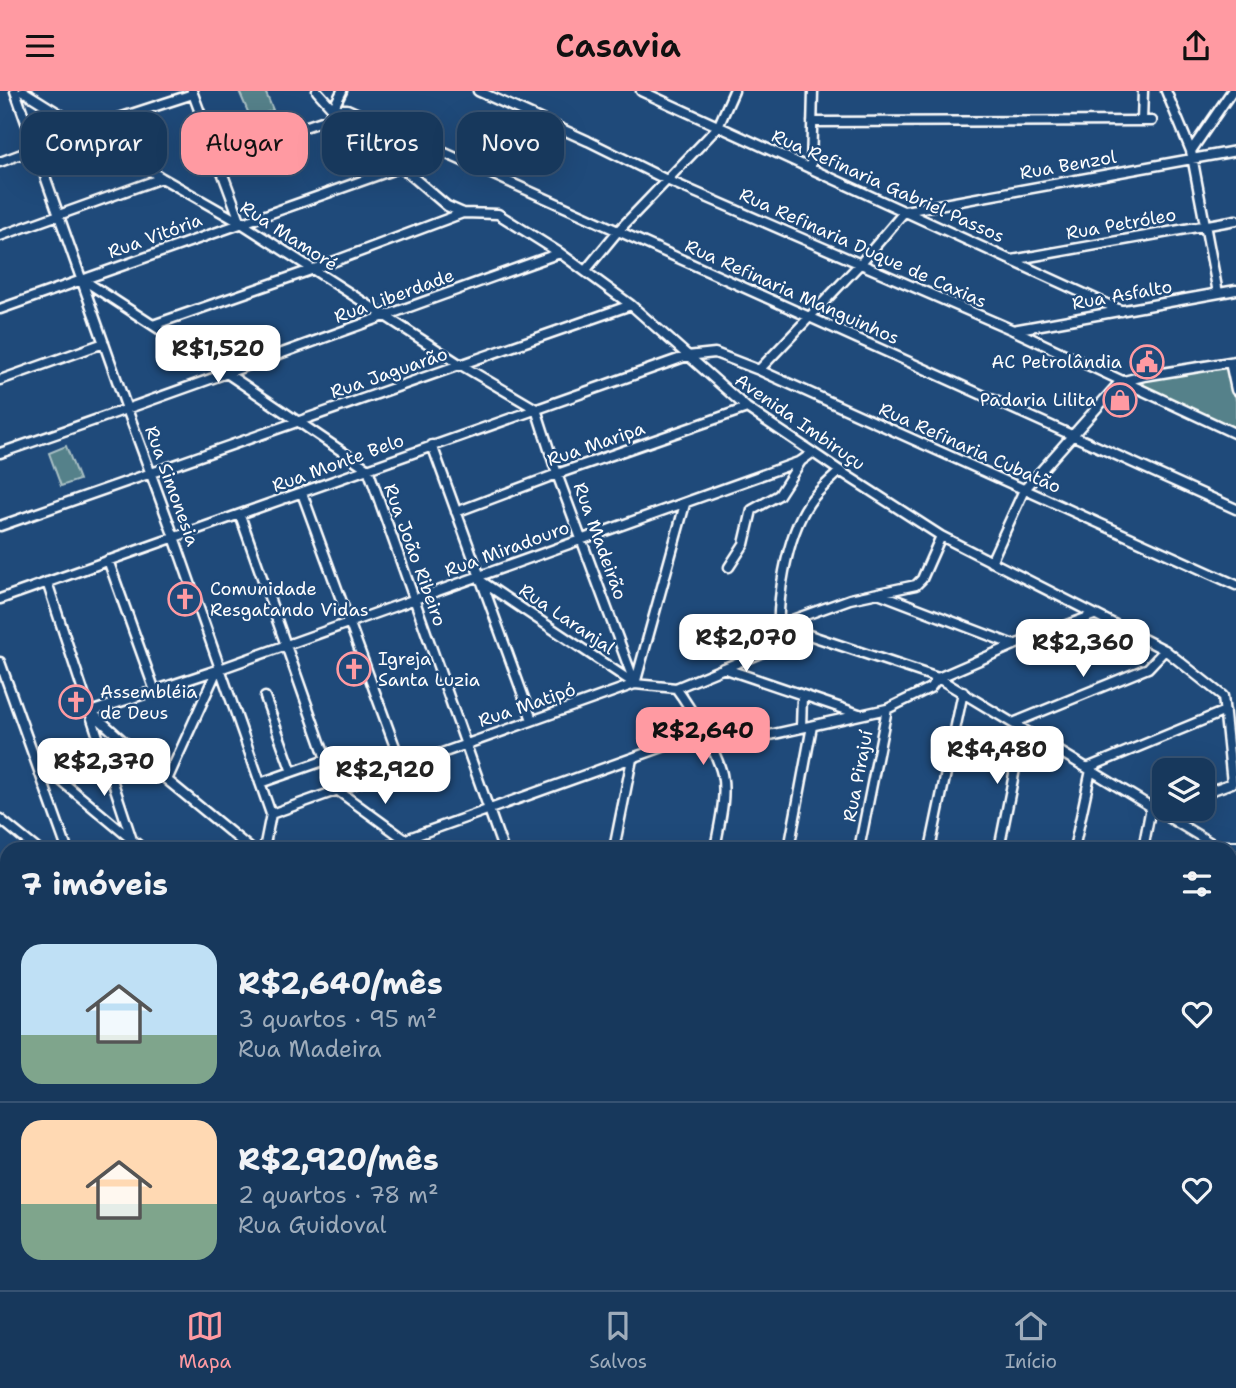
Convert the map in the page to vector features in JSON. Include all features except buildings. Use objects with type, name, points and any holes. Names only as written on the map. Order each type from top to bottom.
[{"type":"street","name":"Rua Simonesia","points":[[15,91],[23,112]]},
{"type":"street","points":[[317,91],[337,112]]},
{"type":"street","points":[[308,126],[328,119],[342,91]]},
{"type":"street","name":"Rua Refinaria Duque de Caxias","points":[[478,91],[667,180],[1013,330],[1142,392],[1234,432]]},
{"type":"street","name":"Rua Refinaria Gabriel Passos","points":[[640,91],[1122,311]]},
{"type":"street","points":[[585,271],[618,231],[718,127],[734,91]]},
{"type":"street","points":[[811,168],[813,91]]},
{"type":"street","points":[[1142,121],[1143,91]]},
{"type":"street","points":[[1166,91],[1192,155],[1218,293]]},
{"type":"street","points":[[1192,155],[1233,91]]},
{"type":"street","name":"Rua Mamoré","points":[[27,92],[57,112]]},
{"type":"street","points":[[135,112],[193,92],[200,112]]},
{"type":"street","points":[[23,112],[27,101],[40,102]]},
{"type":"street","name":"Rua Refinaria Manguinhos","points":[[333,109],[347,110],[1236,509]]},
{"type":"street","points":[[812,122],[1152,121]]},
{"type":"street","name":"Rua Benzol","points":[[905,211],[1192,155],[1236,152]]},
{"type":"street","points":[[0,162],[21,154]]},
{"type":"street","name":"Rua Simonesia","points":[[46,175],[82,279],[92,291],[104,343],[271,814]]},
{"type":"street","name":"Rua Mamoré","points":[[157,175],[220,210],[311,270],[536,409]]},
{"type":"street","points":[[223,175],[241,223]]},
{"type":"street","name":"Rua Vitória","points":[[0,309],[378,175]]},
{"type":"street","points":[[410,175],[447,206],[463,213]]},
{"type":"street","points":[[0,236],[162,178]]},
{"type":"street","points":[[214,232],[219,222],[220,210]]},
{"type":"street","points":[[759,370],[860,264],[905,211]]},
{"type":"street","points":[[153,325],[463,213]]},
{"type":"street","name":"Avenida Imbiruçu","points":[[463,213],[498,214],[560,253],[631,305],[747,408],[941,535],[1165,650],[1223,696],[1232,783],[1215,789]]},
{"type":"street","name":"Rua Petróleo","points":[[1012,260],[1236,220]]},
{"type":"street","name":"Rua Liberdade","points":[[0,453],[560,253]]},
{"type":"street","points":[[92,291],[98,273]]},
{"type":"street","points":[[82,279],[92,291],[153,325],[368,469]]},
{"type":"street","name":"Rua Asfalto","points":[[1013,330],[1236,290]]},
{"type":"street","name":"Rua Jaguarão","points":[[0,526],[631,305]]},
{"type":"street","points":[[0,380],[104,343]]},
{"type":"street","name":"Rua Refinaria Cubatão","points":[[687,356],[715,353],[759,370],[1235,584]]},
{"type":"street","name":"Rua Monte Belo","points":[[0,599],[687,356]]},
{"type":"street","points":[[991,562],[1024,490],[1121,382],[1233,361],[1236,390]]},
{"type":"street","points":[[1142,392],[1141,381],[1144,376]]},
{"type":"street","name":"Rua Maripa","points":[[456,512],[747,408]]},
{"type":"street","name":"Rua Madeirão","points":[[536,409],[557,474],[635,684]]},
{"type":"street","points":[[432,445],[533,720]]},
{"type":"street","name":"Rua Miradouro","points":[[90,712],[480,578],[582,538],[802,461],[812,453]]},
{"type":"street","points":[[729,567],[744,544],[752,510],[779,495],[802,461]]},
{"type":"street","name":"Rua João Ribeiro","points":[[368,469],[500,842]]},
{"type":"street","points":[[780,645],[778,625],[790,543],[811,500],[840,471]]},
{"type":"street","points":[[302,493],[402,766]]},
{"type":"street","points":[[685,504],[635,684],[676,688],[803,633],[938,678],[1152,806]]},
{"type":"street","points":[[240,515],[337,790],[404,842]]},
{"type":"street","points":[[778,625],[850,599],[916,585],[922,579],[941,535]]},
{"type":"street","points":[[108,560],[155,691]]},
{"type":"street","name":"Rua Laranjal","points":[[480,578],[635,684]]},
{"type":"street","points":[[47,582],[132,840]]},
{"type":"street","points":[[875,592],[1014,645]]},
{"type":"street","points":[[711,748],[887,709],[930,688],[938,678],[1014,645],[1094,615]]},
{"type":"street","points":[[1013,723],[1148,668],[1158,661],[1165,650]]},
{"type":"street","points":[[0,662],[64,842]]},
{"type":"street","points":[[723,668],[861,715]]},
{"type":"street","points":[[167,780],[219,669]]},
{"type":"street","name":"Rua Matipó","points":[[271,814],[635,684]]},
{"type":"street","points":[[676,688],[711,748],[722,773],[723,797],[716,842]]},
{"type":"street","points":[[931,842],[963,692]]},
{"type":"street","points":[[801,728],[802,696]]},
{"type":"street","points":[[265,697],[292,772]]},
{"type":"street","name":"Rua Pirajuí","points":[[860,842],[887,709]]},
{"type":"street","points":[[1089,769],[1224,711]]},
{"type":"street","points":[[90,712],[242,842]]},
{"type":"street","points":[[790,842],[812,726]]},
{"type":"street","points":[[1000,842],[1023,729]]},
{"type":"street","points":[[407,842],[488,809],[702,733]]},
{"type":"street","points":[[34,758],[134,842]]},
{"type":"street","points":[[260,783],[326,759]]},
{"type":"street","points":[[615,842],[632,759]]},
{"type":"street","points":[[1075,842],[1089,769]]},
{"type":"street","points":[[265,842],[271,814]]},
{"type":"street","points":[[0,819],[28,842]]},
{"type":"street","points":[[1146,842],[1154,821]]},
{"type":"street","points":[[1176,821],[1207,842]]},
{"type":"green space","points":[[239,91],[265,91],[273,110],[248,112]]},
{"type":"green space","points":[[1229,363],[1236,401],[1236,426],[1227,428],[1144,389],[1142,382],[1145,377]]},
{"type":"green space","points":[[66,446],[79,480],[61,486],[49,453]]},
{"type":"place","name":"AC Petrolândia","points":[[1147,362]]},
{"type":"place","name":"Padaria Lilita","points":[[1120,400]]},
{"type":"place","name":"Comunidade Resgatando Vidas","points":[[185,599]]},
{"type":"place","name":"Igreja Santa Luzia","points":[[354,669]]},
{"type":"place","name":"Assembléia de Deus","points":[[76,702]]}]
